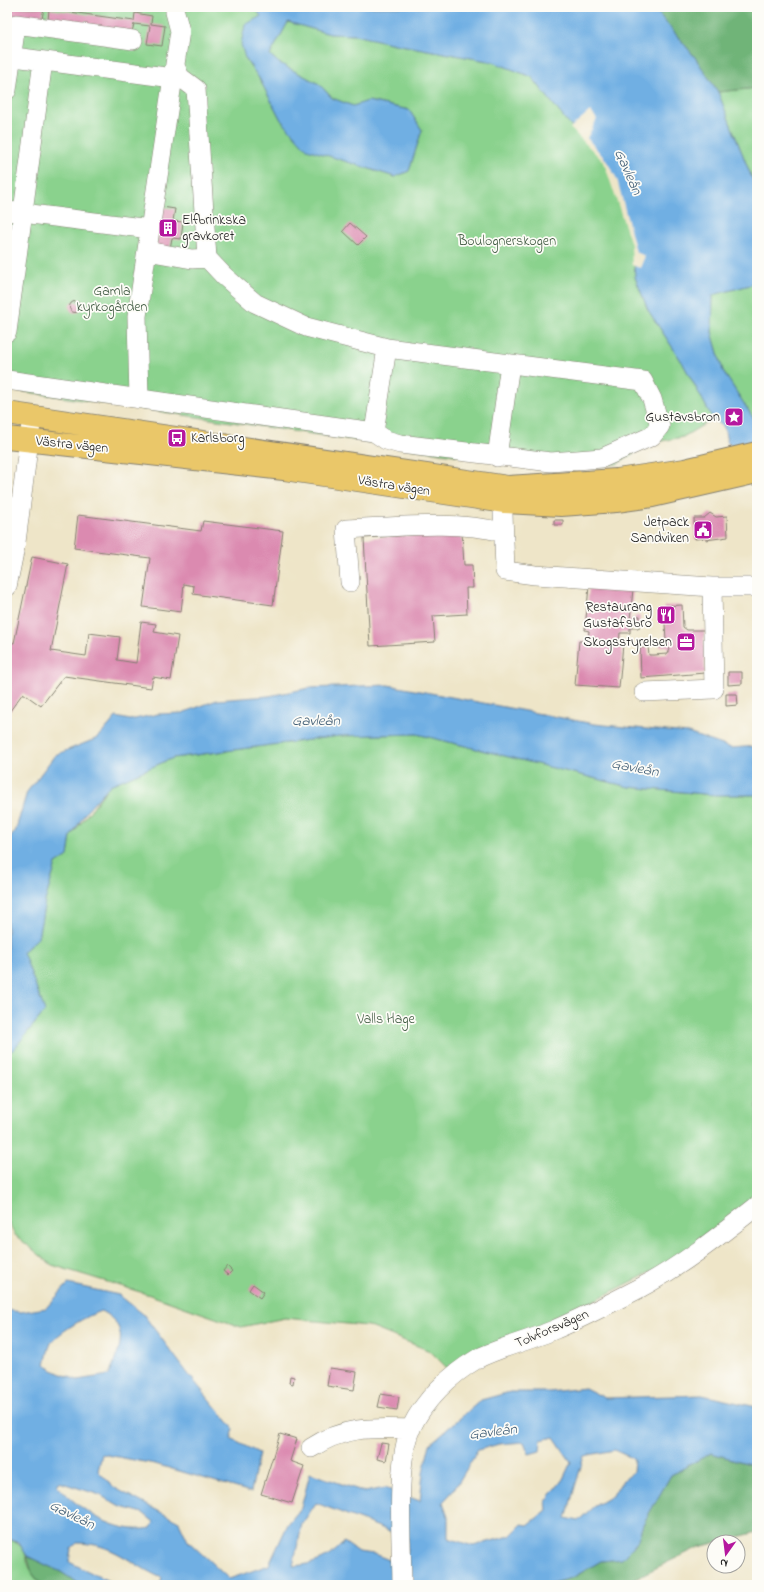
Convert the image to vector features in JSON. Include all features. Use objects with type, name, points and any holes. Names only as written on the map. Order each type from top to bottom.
[{"type":"main road","name":"Västra vägen","points":[[7,413],[506,495]]},
{"type":"main road","name":"Västra vägen","points":[[7,438],[506,495],[617,480],[686,479],[757,472]]},
{"type":"main road","name":"Västra vägen","points":[[686,479],[757,453]]},
{"type":"street","points":[[140,399],[137,316],[180,30],[175,12]]},
{"type":"street","points":[[7,90],[12,23],[133,40]]},
{"type":"street","points":[[7,380],[374,432],[386,440],[400,444],[497,457],[551,462],[602,458],[652,436],[660,426],[652,399],[643,381],[387,348],[306,327],[255,303],[224,276],[207,258],[196,89],[174,72],[9,57]]},
{"type":"street","points":[[7,332],[15,212],[43,61]]},
{"type":"street","points":[[15,212],[150,230]]},
{"type":"street","points":[[147,251],[192,259],[207,258]]},
{"type":"street","points":[[374,432],[387,348]]},
{"type":"street","points":[[497,457],[510,364]]},
{"type":"street","name":"Västra vägen","points":[[28,440],[32,416]]},
{"type":"street","points":[[7,587],[13,513],[28,440]]},
{"type":"street","points":[[506,495],[503,532],[505,571],[712,587],[757,587]]},
{"type":"street","points":[[350,582],[346,529],[452,525],[480,527],[503,532]]},
{"type":"street","points":[[644,692],[714,689],[712,587]]},
{"type":"street","name":"Tolvforsvägen","points":[[402,1585],[402,1490],[404,1454],[410,1429],[426,1404],[443,1384],[477,1359],[556,1329],[639,1288],[710,1243],[757,1206]]},
{"type":"street","points":[[311,1448],[328,1437],[348,1431],[367,1428],[410,1429]]},
{"type":"green space","points":[[7,7],[254,7],[261,16],[245,58],[259,78],[281,120],[308,149],[395,177],[409,171],[422,130],[409,110],[369,101],[353,106],[332,98],[319,84],[279,63],[270,55],[288,22],[330,34],[355,35],[493,62],[532,77],[568,123],[606,160],[633,244],[635,277],[648,310],[682,362],[713,419],[683,437],[651,443],[617,464],[550,469],[7,389]]},
{"type":"green space","points":[[653,7],[757,7],[757,88],[718,92],[694,56]]},
{"type":"green space","points":[[757,88],[757,191],[718,92]]},
{"type":"green space","points":[[757,281],[757,424],[723,371],[712,332],[713,295],[750,285]]},
{"type":"green space","name":"Valls Hage","points":[[417,734],[629,787],[714,795],[757,795],[757,1206],[709,1243],[451,1372],[430,1351],[368,1326],[285,1318],[241,1327],[150,1295],[52,1265],[15,1235],[7,1221],[7,1053],[13,1050],[45,1011],[23,952],[38,938],[45,901],[56,864],[68,856],[71,836],[110,785],[173,758],[339,736]]},
{"type":"green space","points":[[711,1453],[757,1466],[757,1532],[746,1535],[706,1534],[706,1545],[699,1547],[621,1585],[544,1585],[572,1578],[601,1561],[622,1559],[637,1542],[643,1524],[671,1475]]},
{"type":"green space","points":[[7,1538],[20,1545],[23,1549],[32,1573],[42,1585],[7,1585]]},
{"type":"green space","points":[[27,1556],[61,1572],[81,1585],[42,1585],[32,1573]]},
{"type":"water","name":"Gavleån","points":[[254,7],[653,7],[694,56],[718,92],[757,191],[757,281],[750,285],[713,295],[712,332],[723,371],[757,424],[757,477],[727,442],[724,427],[713,419],[682,362],[648,310],[635,277],[633,244],[606,160],[568,123],[532,77],[493,62],[355,35],[330,34],[288,22],[270,55],[279,63],[319,84],[332,98],[353,106],[368,101],[409,110],[422,130],[409,171],[395,177],[307,149],[281,120],[259,78],[245,58],[241,44],[245,25],[261,16]]},
{"type":"water","name":"Gavleån","points":[[388,685],[594,724],[688,733],[731,748],[757,746],[757,795],[714,795],[629,787],[417,734],[339,736],[173,758],[110,785],[86,812],[71,836],[68,856],[56,864],[45,901],[38,938],[23,952],[45,1011],[13,1050],[7,1053],[7,841],[15,832],[27,792],[55,755],[98,738],[116,717],[130,720],[158,714],[182,713],[217,700],[269,696],[309,688]]},
{"type":"water","name":"Gavleån","points":[[68,1284],[119,1295],[143,1314],[189,1375],[234,1429],[231,1439],[259,1453],[251,1492],[155,1464],[102,1454],[98,1471],[115,1488],[179,1522],[188,1541],[229,1579],[269,1565],[288,1524],[301,1508],[310,1473],[365,1492],[385,1488],[420,1501],[423,1473],[430,1444],[481,1400],[510,1392],[549,1392],[585,1388],[605,1398],[702,1395],[757,1407],[757,1466],[711,1453],[671,1475],[643,1524],[637,1542],[622,1559],[601,1561],[572,1578],[544,1585],[160,1585],[162,1578],[122,1556],[102,1547],[77,1543],[71,1549],[69,1562],[117,1585],[81,1585],[61,1572],[27,1556],[19,1543],[7,1538],[7,1310],[21,1312],[46,1308]],"holes":[[[101,1311],[111,1318],[117,1325],[120,1332],[119,1348],[109,1375],[77,1380],[52,1370],[45,1364],[51,1343],[60,1334],[74,1324]],[[554,1437],[571,1462],[563,1479],[546,1501],[547,1510],[528,1525],[522,1524],[510,1536],[473,1546],[448,1538],[448,1516],[443,1502],[454,1490],[478,1450],[499,1444],[524,1442],[529,1454],[540,1451],[541,1440]],[[614,1450],[634,1459],[633,1472],[623,1480],[613,1495],[593,1507],[578,1521],[566,1518],[584,1456]],[[59,1482],[100,1495],[118,1506],[143,1513],[154,1522],[151,1528],[124,1528],[100,1519],[88,1512],[57,1486]],[[316,1503],[408,1538],[405,1566],[374,1554],[358,1552],[344,1542],[333,1553],[322,1560],[309,1564],[293,1566],[302,1524]]]},
{"type":"pier","points":[[590,111],[597,119],[587,138],[606,160],[617,179],[636,252],[645,256],[640,268],[632,265],[631,244],[604,162],[570,128]]},
{"type":"building","points":[[12,7],[44,8],[42,19],[11,16]]},
{"type":"building","points":[[49,9],[134,21],[135,13],[152,16],[151,24],[165,26],[162,46],[147,44],[150,26],[134,24],[132,32],[48,21]]},
{"type":"building","name":"Elfbrinkska gravkoret","points":[[162,207],[175,209],[173,221],[183,222],[181,239],[172,238],[170,249],[156,247]]},
{"type":"building","points":[[350,223],[366,237],[358,245],[343,231]]},
{"type":"building","points":[[75,301],[79,303],[81,307],[79,311],[75,313],[71,311],[69,307],[71,303]]},
{"type":"building","points":[[710,513],[716,517],[727,516],[728,537],[706,540],[706,538],[695,539],[694,518],[704,518]]},
{"type":"building","points":[[78,515],[201,531],[203,521],[283,531],[273,605],[193,594],[194,586],[184,584],[181,612],[143,607],[150,558],[74,548]]},
{"type":"building","points":[[554,520],[563,520],[563,525],[554,525]]},
{"type":"building","points":[[462,532],[464,565],[472,565],[473,588],[466,588],[467,614],[433,616],[435,642],[370,646],[364,538]]},
{"type":"building","points":[[32,557],[68,564],[51,651],[86,656],[89,633],[120,637],[117,660],[136,663],[141,622],[156,624],[154,632],[178,636],[171,680],[153,677],[151,688],[64,676],[41,706],[23,693],[7,715],[7,642],[14,643]]},
{"type":"building","points":[[589,586],[633,589],[630,620],[634,620],[635,616],[640,616],[639,628],[630,628],[630,633],[620,633],[619,644],[623,644],[619,688],[575,685],[579,641],[588,641],[589,631],[585,630]]},
{"type":"building","points":[[682,605],[683,627],[687,630],[704,630],[705,673],[641,678],[640,648],[648,647],[649,655],[667,654],[669,649],[666,646],[660,647],[660,641],[666,641],[664,606]]},
{"type":"building","points":[[728,672],[742,672],[742,684],[728,685]]},
{"type":"building","points":[[726,694],[737,694],[738,705],[726,706]]},
{"type":"building","points":[[227,1266],[232,1271],[228,1275],[223,1271]]},
{"type":"building","points":[[253,1284],[264,1292],[260,1298],[249,1290]]},
{"type":"building","points":[[330,1368],[357,1372],[354,1390],[327,1386]]},
{"type":"building","points":[[290,1376],[294,1377],[293,1384],[289,1383]]},
{"type":"building","points":[[381,1394],[399,1397],[397,1410],[378,1407]]},
{"type":"building","points":[[280,1434],[297,1439],[290,1461],[304,1466],[292,1503],[261,1494]]},
{"type":"building","points":[[381,1443],[389,1444],[386,1461],[377,1459]]},
{"type":"place","name":"Elfbrinkska gravkoret","points":[[168,228]]},
{"type":"place","name":"Gustavsbron","points":[[734,417]]},
{"type":"place","name":"Karlsborg","points":[[177,438]]},
{"type":"place","name":"Jetpack Sandviken","points":[[703,530]]},
{"type":"place","name":"Restaurang Gustafsbro","points":[[666,615]]},
{"type":"place","name":"Skogsstyrelsen","points":[[686,642]]},
{"type":"park label","name":"Boulognerskogen","points":[[507,241]]},
{"type":"park label","name":"Gamla kyrkogården","points":[[112,300]]}]
